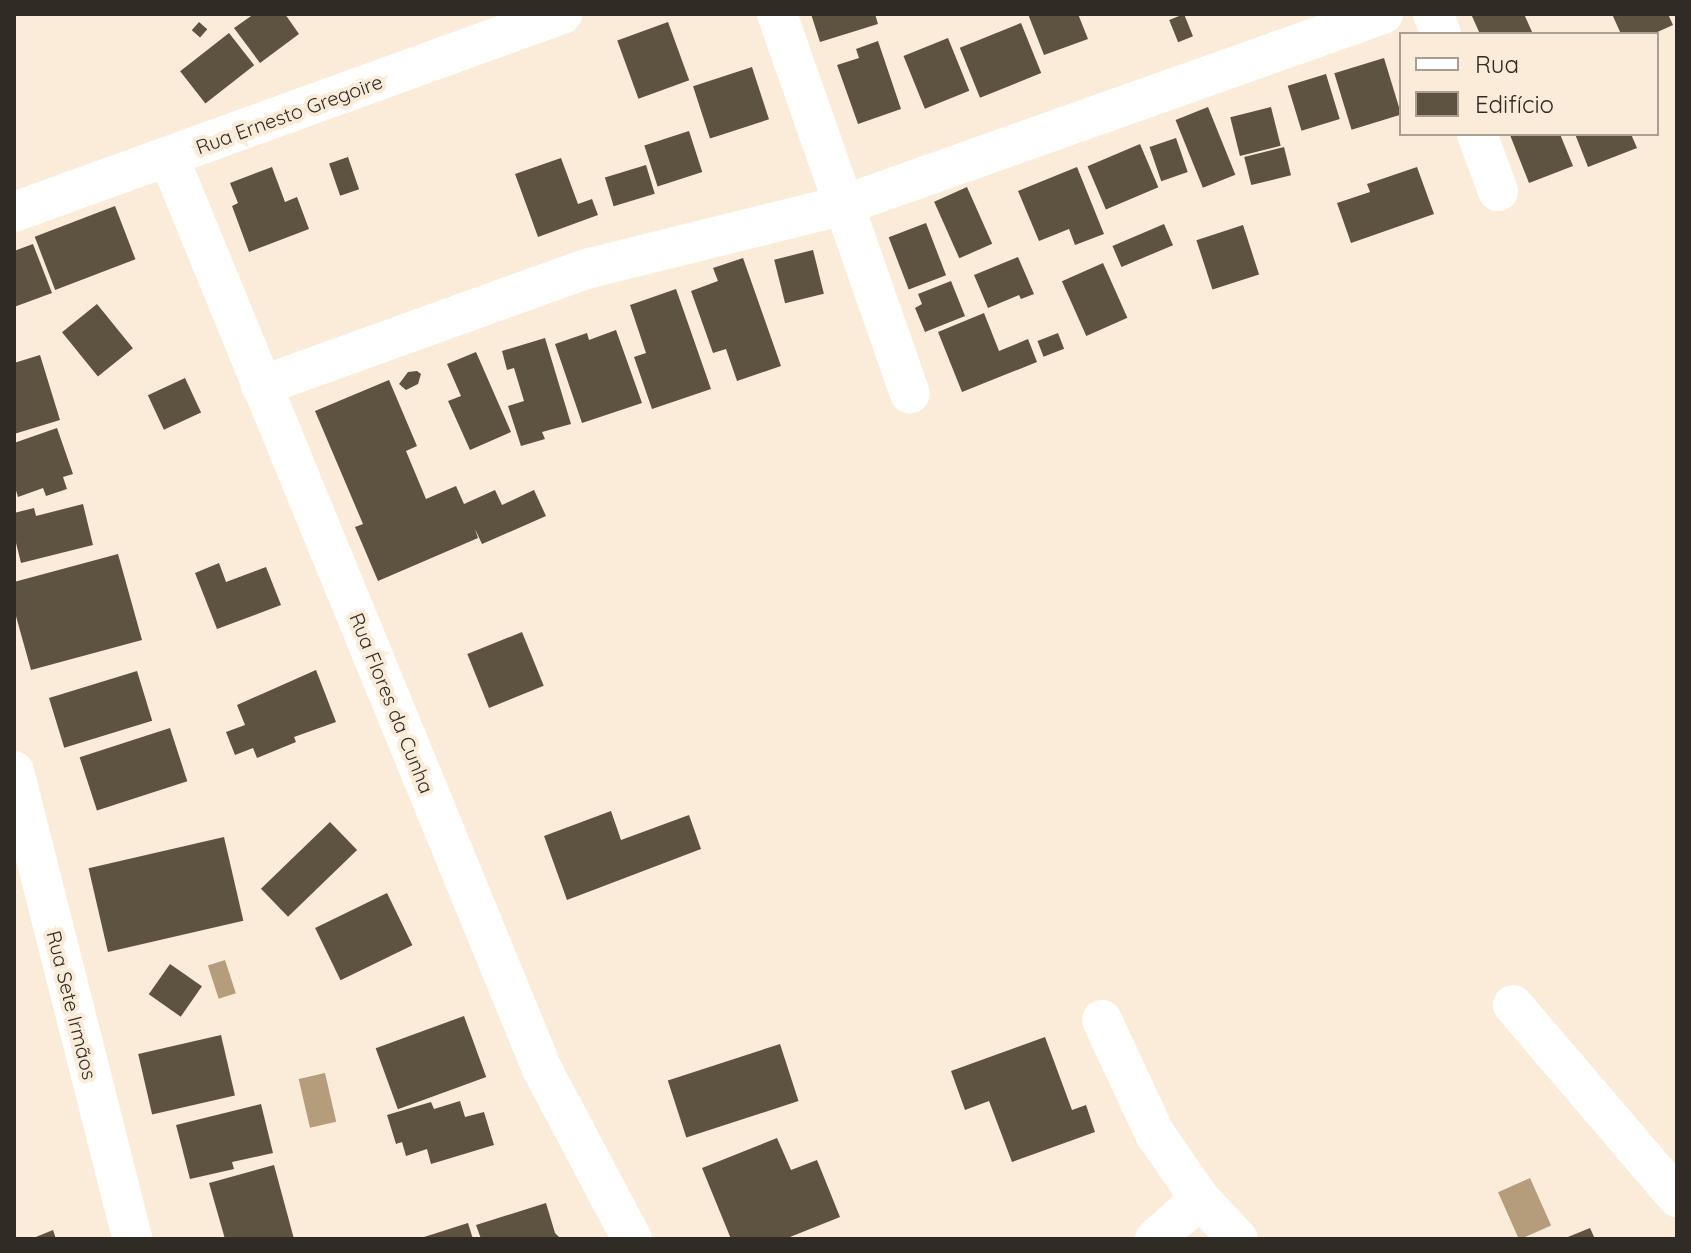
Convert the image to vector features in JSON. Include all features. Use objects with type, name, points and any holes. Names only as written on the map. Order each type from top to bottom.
[{"type":"street","name":"Rua Ernesto Gregoire","points":[[14,212],[562,14]]},
{"type":"street","points":[[777,14],[841,206],[910,393]]},
{"type":"street","points":[[261,386],[586,269],[841,206],[1383,14]]},
{"type":"street","points":[[1478,136],[1498,191]]},
{"type":"street","name":"Rua Flores da Cunha","points":[[169,158],[542,1069],[632,1239]]},
{"type":"street","name":"Rua Sete Irmãos","points":[[14,771],[132,1239]]},
{"type":"street","points":[[1513,1005],[1677,1197]]},
{"type":"street","points":[[1102,1020],[1155,1134],[1200,1199],[1238,1239]]},
{"type":"street","points":[[1155,1239],[1200,1199]]},
{"type":"shaded area","points":[[225,960],[236,993],[219,999],[208,966]]},
{"type":"shaded area","points":[[325,1073],[336,1122],[310,1128],[299,1079]]},
{"type":"shaded area","points":[[1530,1178],[1551,1226],[1519,1239],[1498,1192]]},
{"type":"building","points":[[254,14],[285,14],[299,34],[260,63],[234,28]]},
{"type":"building","points":[[811,14],[875,14],[878,24],[820,42]]},
{"type":"building","points":[[1028,14],[1078,14],[1088,39],[1044,55]]},
{"type":"building","points":[[1184,14],[1193,36],[1178,42],[1169,20]]},
{"type":"building","points":[[1471,14],[1524,14],[1532,32],[1479,32]]},
{"type":"building","points":[[1612,14],[1668,14],[1673,25],[1657,32],[1620,32]]},
{"type":"building","points":[[199,22],[207,29],[200,38],[192,30]]},
{"type":"building","points":[[668,22],[689,80],[638,99],[617,40]]},
{"type":"building","points":[[1021,23],[1041,73],[980,98],[960,48]]},
{"type":"building","points":[[229,33],[254,65],[205,103],[180,71]]},
{"type":"building","points":[[948,38],[969,91],[925,109],[903,56]]},
{"type":"building","points":[[878,41],[901,109],[858,124],[837,65],[859,58],[856,49]]},
{"type":"building","points":[[1384,58],[1399,115],[1352,130],[1334,73]]},
{"type":"building","points":[[752,67],[769,119],[710,138],[693,86]]},
{"type":"building","points":[[1326,74],[1340,119],[1301,131],[1288,86]]},
{"type":"building","points":[[1208,107],[1235,175],[1203,188],[1176,120]]},
{"type":"building","points":[[1271,107],[1281,146],[1240,156],[1230,117]]},
{"type":"building","points":[[689,131],[702,172],[658,186],[644,146]]},
{"type":"building","points":[[1510,136],[1561,136],[1573,166],[1529,183]]},
{"type":"building","points":[[1576,136],[1632,136],[1637,148],[1588,167]]},
{"type":"building","points":[[1176,138],[1188,172],[1161,181],[1150,147]]},
{"type":"building","points":[[1140,144],[1158,187],[1106,210],[1088,166]]},
{"type":"building","points":[[1284,147],[1291,175],[1251,185],[1244,157]]},
{"type":"building","points":[[348,157],[359,189],[340,196],[329,164]]},
{"type":"building","points":[[561,158],[578,204],[592,199],[598,215],[538,237],[515,174]]},
{"type":"building","points":[[646,165],[655,194],[614,206],[605,178]]},
{"type":"building","points":[[272,167],[285,202],[297,197],[309,229],[249,252],[232,206],[238,203],[230,183]]},
{"type":"building","points":[[1077,167],[1104,234],[1075,245],[1069,229],[1039,241],[1018,191]]},
{"type":"building","points":[[1417,167],[1434,214],[1351,243],[1337,203],[1370,192],[1367,184]]},
{"type":"building","points":[[967,187],[992,244],[959,258],[934,202]]},
{"type":"building","points":[[115,206],[135,259],[55,290],[35,237]]},
{"type":"building","points":[[926,223],[946,275],[909,290],[889,237]]},
{"type":"building","points":[[1164,224],[1173,245],[1121,267],[1112,246]]},
{"type":"building","points":[[1243,225],[1259,274],[1212,290],[1196,240]]},
{"type":"building","points":[[33,244],[52,293],[14,307],[14,251]]},
{"type":"building","points":[[813,250],[824,294],[785,303],[774,260]]},
{"type":"building","points":[[1018,257],[1034,294],[1021,299],[1019,295],[988,308],[974,275]]},
{"type":"building","points":[[743,258],[781,366],[737,381],[726,349],[713,353],[691,291],[718,281],[713,268]]},
{"type":"building","points":[[1103,263],[1127,318],[1086,336],[1062,281]]},
{"type":"building","points":[[951,281],[965,316],[925,332],[915,308],[922,304],[918,294]]},
{"type":"building","points":[[676,289],[711,389],[652,409],[634,357],[646,353],[630,305]]},
{"type":"building","points":[[97,304],[133,348],[98,377],[62,332]]},
{"type":"building","points":[[984,313],[999,351],[1028,339],[1037,362],[962,392],[938,332]]},
{"type":"building","points":[[616,330],[642,403],[582,423],[555,344],[587,333],[589,340]]},
{"type":"building","points":[[1058,333],[1064,349],[1044,357],[1037,341]]},
{"type":"building","points":[[545,338],[571,424],[542,432],[545,439],[521,446],[508,406],[524,401],[514,368],[507,370],[502,351]]},
{"type":"building","points":[[476,352],[511,432],[470,450],[448,401],[461,396],[447,364]]},
{"type":"building","points":[[40,355],[60,420],[14,434],[14,363]]},
{"type":"building","points":[[408,372],[421,374],[418,384],[406,390],[399,384]]},
{"type":"building","points":[[185,378],[201,412],[164,430],[148,395]]},
{"type":"building","points":[[389,380],[417,446],[406,451],[426,499],[456,486],[464,504],[495,490],[502,505],[534,490],[546,516],[482,544],[475,529],[478,538],[378,581],[355,527],[363,524],[315,411]]},
{"type":"building","points":[[57,428],[73,474],[63,477],[67,489],[46,496],[43,488],[18,497],[14,484],[14,443]]},
{"type":"building","points":[[83,504],[93,545],[21,563],[14,535],[14,513],[34,508],[36,516]]},
{"type":"building","points":[[118,554],[142,640],[31,670],[14,609],[14,582]]},
{"type":"building","points":[[219,563],[226,582],[266,567],[281,605],[217,629],[195,573]]},
{"type":"building","points":[[522,632],[544,686],[489,708],[467,654]]},
{"type":"building","points":[[316,670],[336,722],[294,737],[296,742],[257,758],[253,748],[235,755],[226,732],[245,725],[237,705]]},
{"type":"building","points":[[137,671],[152,721],[64,748],[49,698]]},
{"type":"building","points":[[170,728],[187,781],[97,811],[80,757]]},
{"type":"building","points":[[611,811],[621,840],[689,815],[701,849],[567,900],[544,836]]},
{"type":"building","points":[[330,822],[357,850],[288,917],[261,889]]},
{"type":"building","points":[[224,837],[243,921],[108,952],[89,868]]},
{"type":"building","points":[[387,893],[412,945],[341,980],[315,928]]},
{"type":"building","points":[[170,964],[202,986],[181,1017],[149,994]]},
{"type":"building","points":[[464,1016],[486,1077],[398,1109],[376,1048]]},
{"type":"building","points":[[221,1035],[235,1095],[152,1115],[138,1054]]},
{"type":"building","points":[[1045,1037],[1072,1110],[1086,1105],[1095,1132],[1012,1162],[989,1101],[965,1110],[951,1071]]},
{"type":"building","points":[[780,1044],[799,1101],[686,1138],[668,1080]]},
{"type":"building","points":[[460,1101],[465,1117],[484,1112],[494,1145],[431,1164],[427,1149],[406,1156],[402,1142],[396,1144],[387,1115],[431,1102],[434,1109]]},
{"type":"building","points":[[261,1104],[273,1153],[232,1162],[234,1169],[190,1179],[176,1125]]},
{"type":"building","points":[[777,1138],[791,1170],[817,1160],[840,1217],[785,1239],[731,1239],[702,1168]]},
{"type":"building","points":[[274,1165],[294,1239],[225,1239],[209,1183]]},
{"type":"building","points":[[546,1203],[555,1233],[561,1239],[481,1239],[476,1225]]},
{"type":"building","points":[[468,1223],[473,1239],[421,1239],[421,1238]]},
{"type":"building","points":[[1590,1228],[1595,1239],[1563,1239]]},
{"type":"building","points":[[53,1230],[56,1239],[31,1239]]}]
